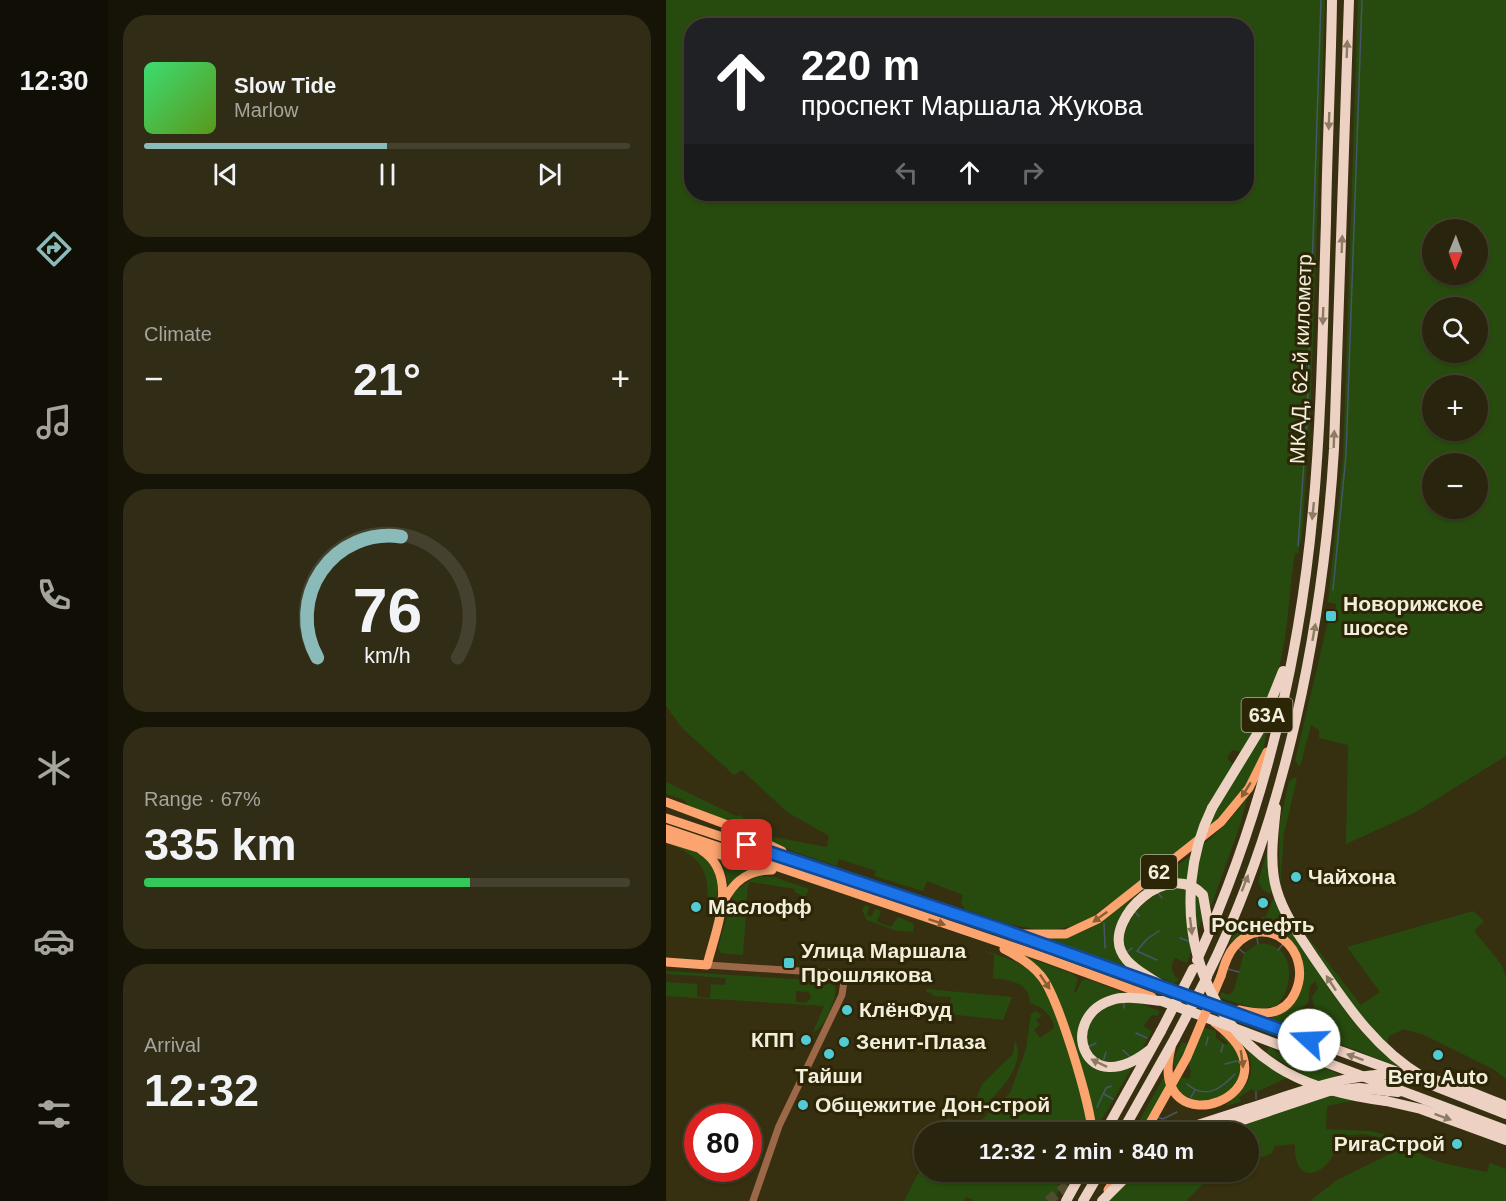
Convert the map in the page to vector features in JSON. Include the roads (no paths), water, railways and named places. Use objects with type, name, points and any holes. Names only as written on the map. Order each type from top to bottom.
[{"type":"highway","name":"МКАД, 62-й километр","points":[[1111,1122],[1161,1031],[1209,933],[1236,866],[1280,716],[1300,613],[1318,448],[1332,0]]},
{"type":"highway","name":"МКАД, 62-й километр","points":[[1278,782],[1302,690],[1318,610],[1331,503],[1349,0]]},
{"type":"highway","name":"63A","points":[[1300,613],[1270,708],[1212,808],[1197,846],[1191,871],[1189,894],[1191,928],[1197,954],[1209,987],[1218,1005],[1242,1037],[1283,1071],[1323,1088],[1421,1109],[1506,1140]]},
{"type":"highway","points":[[1128,1122],[1174,1041],[1207,976],[1254,862],[1278,782]]},
{"type":"highway","points":[[1278,782],[1274,877],[1284,907],[1344,1002],[1366,1030],[1413,1071],[1450,1091]]},
{"type":"highway","points":[[1209,933],[1203,895],[1189,884],[1164,883],[1128,913],[1119,931],[1121,951],[1129,962],[1163,986],[1450,1091],[1506,1114]]},
{"type":"highway","points":[[1151,1049],[1125,1066],[1104,1066],[1085,1053],[1082,1031],[1094,1012],[1114,999],[1162,1001],[1506,1130]]},
{"type":"highway","points":[[1230,1122],[1339,1081],[1386,1074],[1432,1079],[1506,1106]]},
{"type":"highway","points":[[1215,1122],[1341,1089],[1381,1090],[1433,1101]]},
{"type":"highway","points":[[1066,1201],[1076,1182]]},
{"type":"highway","points":[[1083,1201],[1094,1182]]},
{"type":"highway","points":[[1102,1201],[1121,1182]]},
{"type":"main road","name":"62","points":[[1000,929],[1037,935],[1066,934],[1098,919],[1221,822],[1249,788],[1274,739]]},
{"type":"main road","points":[[666,802],[736,828],[806,863]]},
{"type":"main road","points":[[666,818],[806,863],[1163,986]]},
{"type":"main road","points":[[666,830],[980,938],[1063,964],[1162,1001]]},
{"type":"main road","points":[[666,838],[772,870],[802,875]]},
{"type":"main road","points":[[701,850],[712,858],[721,875],[721,908]]},
{"type":"main road","points":[[666,962],[707,965],[721,908],[730,890],[746,875],[772,870]]},
{"type":"main road","points":[[1151,1122],[1187,1057],[1235,945],[1255,934],[1281,937],[1293,947],[1301,968],[1295,993],[1281,1010],[1256,1014],[1212,1005]]},
{"type":"main road","points":[[980,938],[1023,960],[1040,975],[1049,988],[1089,1110],[1091,1122]]},
{"type":"main road","points":[[1174,1041],[1168,1075],[1177,1095],[1195,1105],[1206,1106],[1230,1096],[1242,1078],[1243,1056],[1235,1040],[1206,1016]]},
{"type":"main road","points":[[1102,1201],[1114,1182]]},
{"type":"street","points":[[707,965],[845,974],[842,994],[779,1126],[753,1201]]},
{"type":"waterway","points":[[1298,546],[1307,420],[1321,0]]},
{"type":"waterway","points":[[1333,590],[1346,455],[1362,0]]},
{"type":"waterway","points":[[1158,893],[1162,898]]},
{"type":"waterway","points":[[1134,911],[1139,916]]},
{"type":"waterway","points":[[1104,923],[1105,948]]},
{"type":"waterway","points":[[1157,960],[1137,951],[1147,939],[1159,931]]},
{"type":"waterway","points":[[1180,938],[1191,942]]},
{"type":"waterway","points":[[1257,938],[1258,944]]},
{"type":"waterway","points":[[1278,950],[1283,944]]},
{"type":"waterway","points":[[1126,953],[1132,948]]},
{"type":"waterway","points":[[1238,948],[1244,953]]},
{"type":"waterway","points":[[1228,969],[1239,972]]},
{"type":"waterway","points":[[1124,1001],[1124,1008]]},
{"type":"waterway","points":[[1136,1033],[1147,1038]]},
{"type":"waterway","points":[[1206,1045],[1208,1037]]},
{"type":"waterway","points":[[1088,1047],[1096,1043]]},
{"type":"waterway","points":[[1221,1052],[1223,1045]]},
{"type":"waterway","points":[[1123,1050],[1129,1056]]},
{"type":"waterway","points":[[1103,1062],[1106,1052]]},
{"type":"waterway","points":[[1225,1064],[1237,1061]]},
{"type":"waterway","points":[[1187,1084],[1200,1091],[1212,1091],[1235,1074]]},
{"type":"waterway","points":[[1097,1107],[1106,1088],[1111,1086]]},
{"type":"waterway","points":[[1190,1099],[1195,1090]]},
{"type":"waterway","points":[[1256,1092],[1256,1099]]},
{"type":"waterway","points":[[1104,1094],[1113,1099]]},
{"type":"waterway","points":[[1157,1117],[1163,1119],[1177,1112]]},
{"type":"tunnel","points":[[1048,1201],[1071,1182]]},
{"type":"place","name":"Новорижское шоссе","points":[[1331,616]]},
{"type":"place","name":"Чайхона","points":[[1296,877]]},
{"type":"place","name":"Роснефть","points":[[1263,903]]},
{"type":"place","name":"Маслофф","points":[[696,907]]},
{"type":"place","name":"Улица Маршала Прошлякова","points":[[789,963]]},
{"type":"place","name":"КлёнФуд","points":[[847,1010]]},
{"type":"place","name":"КПП","points":[[806,1040]]},
{"type":"place","name":"Зенит-Плаза","points":[[844,1042]]},
{"type":"place","name":"Тайши","points":[[829,1054]]},
{"type":"place","name":"Berg Auto","points":[[1438,1055]]},
{"type":"place","name":"Общежитие Дон-строй","points":[[803,1105]]},
{"type":"place","name":"РигаСтрой","points":[[1457,1144]]}]
